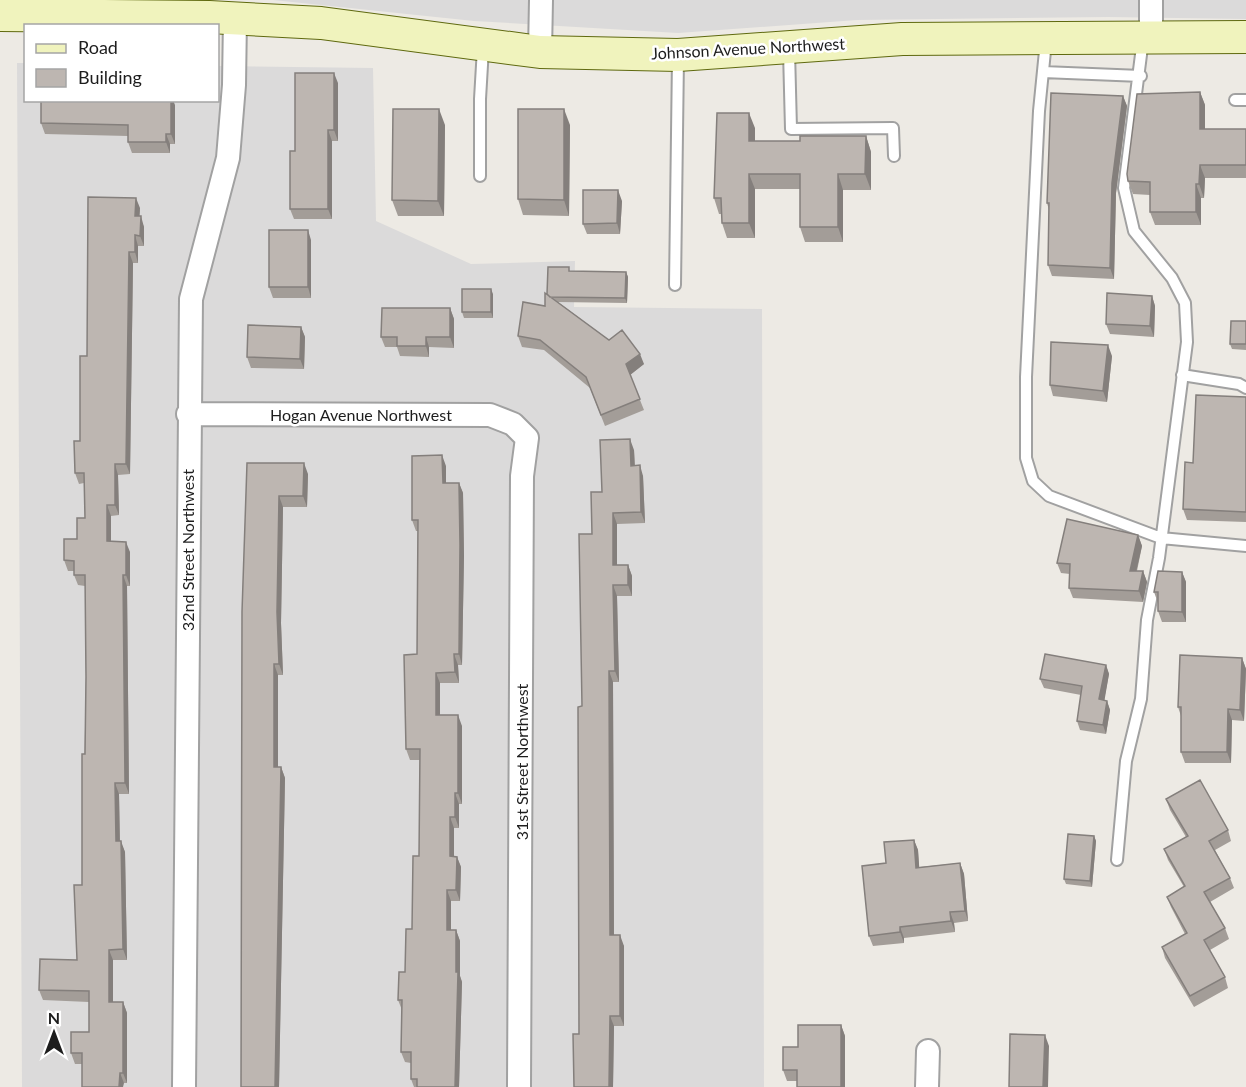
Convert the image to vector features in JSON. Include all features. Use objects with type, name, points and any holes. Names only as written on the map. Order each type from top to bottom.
[{"type":"street","points":[[540,52],[541,0]]},
{"type":"street","points":[[1148,36],[1151,0]]},
{"type":"street","name":"Johnson Avenue Northwest","points":[[0,15],[218,12],[321,22],[540,52],[678,55],[902,39],[1246,37]]},
{"type":"street","name":"32nd Street Northwest","points":[[184,1087],[188,414],[191,299],[228,158],[234,85],[218,12]]},
{"type":"street","name":"Hogan Avenue Northwest","points":[[188,414],[490,415],[513,424],[527,438]]},
{"type":"street","name":"31st Street Northwest","points":[[519,1087],[522,488],[527,438]]},
{"type":"street","points":[[927,1087],[928,1051]]},
{"type":"lane","points":[[1117,860],[1126,761],[1141,699],[1147,620],[1161,538],[1187,342],[1185,303],[1172,278],[1134,231],[1124,188],[1131,124],[1148,36]]},
{"type":"lane","points":[[1046,37],[1026,377],[1026,458],[1033,481],[1049,496],[1161,538],[1246,546]]},
{"type":"lane","points":[[480,176],[480,99],[484,45]]},
{"type":"lane","points":[[789,47],[791,129],[893,128],[894,156]]},
{"type":"lane","points":[[675,285],[678,55]]},
{"type":"lane","points":[[1043,72],[1141,76]]},
{"type":"lane","points":[[1182,375],[1239,384],[1246,388]]},
{"type":"shaded area","points":[[273,0],[1246,0],[1246,19],[1108,17],[857,20],[678,33],[474,21]]},
{"type":"shaded area","points":[[17,63],[24,63],[24,102],[219,102],[219,66],[373,68],[376,221],[471,264],[575,261],[574,307],[762,309],[764,1087],[22,1087]]},
{"type":"building","points":[[295,73],[334,73],[334,130],[328,130],[328,209],[290,209],[290,151],[295,151]]},
{"type":"building","points":[[1200,92],[1200,129],[1246,129],[1246,165],[1200,165],[1199,184],[1196,184],[1196,212],[1150,212],[1150,182],[1128,181],[1127,174],[1137,94]]},
{"type":"building","points":[[1051,93],[1123,96],[1112,183],[1110,268],[1048,265],[1049,203],[1047,203]]},
{"type":"building","points":[[41,102],[171,102],[171,134],[166,134],[166,142],[128,142],[128,125],[41,123]]},
{"type":"building","points":[[393,109],[439,109],[438,201],[392,200]]},
{"type":"building","points":[[518,109],[564,109],[564,200],[518,199]]},
{"type":"building","points":[[717,113],[749,113],[749,141],[800,141],[800,136],[866,136],[865,174],[838,174],[838,227],[800,227],[800,174],[749,174],[749,223],[722,223],[721,198],[714,198]]},
{"type":"building","points":[[583,190],[618,190],[617,223],[583,224]]},
{"type":"building","points":[[88,197],[136,198],[135,216],[141,216],[140,236],[135,235],[135,252],[129,252],[126,464],[115,464],[115,505],[107,505],[107,541],[126,542],[126,575],[123,575],[125,783],[115,783],[116,841],[121,841],[123,949],[109,950],[109,1002],[123,1002],[123,1073],[120,1073],[119,1087],[82,1087],[82,1053],[71,1053],[71,1032],[89,1032],[89,991],[39,990],[40,959],[77,960],[74,885],[82,885],[82,754],[85,754],[86,677],[85,575],[74,575],[74,561],[64,560],[64,539],[77,539],[77,518],[85,518],[84,473],[75,473],[74,441],[80,441],[80,356],[87,356]]},
{"type":"building","points":[[269,230],[308,230],[308,287],[269,287]]},
{"type":"building","points":[[548,267],[569,267],[569,271],[626,272],[625,298],[550,297],[547,294]]},
{"type":"building","points":[[462,289],[491,289],[491,312],[462,312]]},
{"type":"building","points":[[545,293],[609,340],[622,330],[640,354],[626,364],[640,399],[601,415],[586,377],[540,340],[518,336],[523,302],[545,306]]},
{"type":"building","points":[[1107,293],[1152,296],[1150,326],[1106,324]]},
{"type":"building","points":[[382,308],[450,308],[450,337],[426,337],[426,346],[397,346],[397,337],[381,337]]},
{"type":"building","points":[[1231,321],[1246,321],[1246,344],[1230,344]]},
{"type":"building","points":[[248,325],[301,327],[300,359],[247,357]]},
{"type":"building","points":[[1051,342],[1108,345],[1103,391],[1050,385]]},
{"type":"building","points":[[1196,395],[1246,397],[1246,512],[1183,509],[1185,462],[1193,463]]},
{"type":"building","points":[[630,439],[631,466],[640,465],[641,512],[613,513],[613,565],[628,565],[628,585],[613,585],[615,671],[609,671],[610,935],[620,935],[620,1016],[610,1016],[609,1087],[574,1087],[573,1034],[579,1034],[578,707],[582,706],[579,534],[592,534],[591,492],[602,492],[600,440]]},
{"type":"building","points":[[442,455],[443,483],[459,483],[459,654],[454,654],[455,672],[436,673],[436,715],[458,715],[458,793],[455,793],[455,817],[450,817],[450,856],[457,857],[456,890],[447,890],[447,930],[456,930],[456,972],[458,972],[455,1087],[417,1087],[417,1079],[411,1079],[411,1052],[401,1052],[402,1000],[398,1000],[399,972],[405,972],[406,929],[412,929],[413,856],[419,856],[420,749],[406,749],[404,655],[417,654],[418,520],[412,520],[412,456]]},
{"type":"building","points":[[247,463],[304,463],[303,496],[279,496],[277,612],[279,664],[274,664],[274,767],[281,767],[275,1087],[241,1087],[242,612]]},
{"type":"building","points":[[1067,519],[1138,535],[1130,571],[1143,571],[1139,591],[1069,588],[1070,564],[1057,563]]},
{"type":"building","points":[[1158,571],[1182,572],[1182,612],[1158,611],[1158,592],[1154,592]]},
{"type":"building","points":[[1045,654],[1106,665],[1099,699],[1107,701],[1103,725],[1077,721],[1082,686],[1040,679]]},
{"type":"building","points":[[1180,655],[1242,658],[1240,710],[1228,709],[1227,752],[1181,752],[1181,707],[1178,707]]},
{"type":"building","points":[[1200,780],[1228,830],[1209,841],[1230,878],[1204,892],[1225,928],[1204,940],[1225,977],[1190,996],[1162,947],[1187,933],[1167,897],[1185,886],[1164,849],[1188,836],[1166,799]]},
{"type":"building","points":[[1068,834],[1094,836],[1090,881],[1064,879]]},
{"type":"building","points":[[914,840],[916,868],[960,863],[965,911],[950,912],[951,921],[900,927],[900,932],[869,936],[862,866],[886,863],[884,842]]},
{"type":"building","points":[[798,1025],[841,1025],[841,1087],[797,1087],[797,1070],[783,1070],[783,1047],[798,1047]]},
{"type":"building","points":[[1010,1034],[1045,1035],[1043,1087],[1009,1087]]}]
